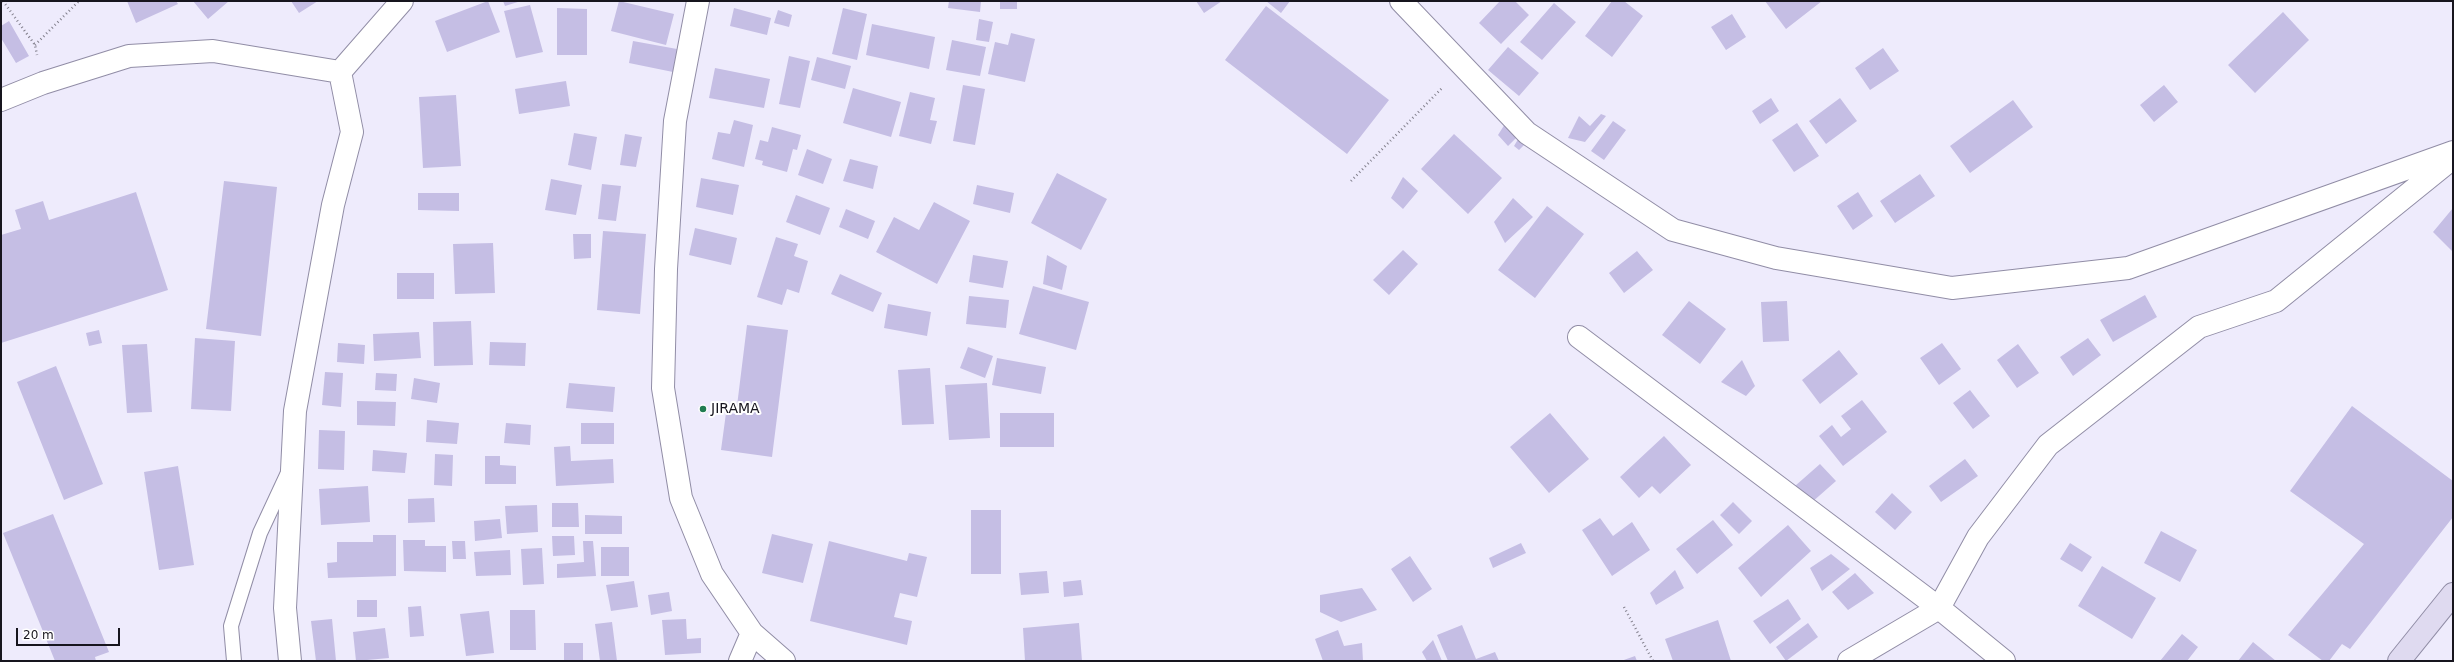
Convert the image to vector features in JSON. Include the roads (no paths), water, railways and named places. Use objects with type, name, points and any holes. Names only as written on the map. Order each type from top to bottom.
[{"type":"street","points":[[340,72],[402,1]]},
{"type":"street","points":[[698,1],[675,121],[666,269],[664,388],[681,498],[712,574],[752,633],[784,661]]},
{"type":"street","points":[[1406,3],[1463,67],[1528,133],[1673,230],[1776,258],[1952,288],[2128,268],[2453,152]]},
{"type":"street","points":[[1,100],[43,83],[129,56],[213,51],[340,72]]},
{"type":"street","points":[[290,661],[285,608],[295,411],[333,205],[352,132],[340,72]]},
{"type":"street","points":[[1849,661],[1939,608],[1978,537],[2048,445],[2199,327],[2276,301],[2453,158]]},
{"type":"street","points":[[1579,337],[1939,608],[2004,661]]},
{"type":"street","points":[[2399,661],[2453,594]]},
{"type":"street","points":[[740,661],[752,633]]},
{"type":"lane","points":[[234,661],[231,626],[260,533],[291,468]]},
{"type":"place","name":"JIRAMA","points":[[703,409]]}]
